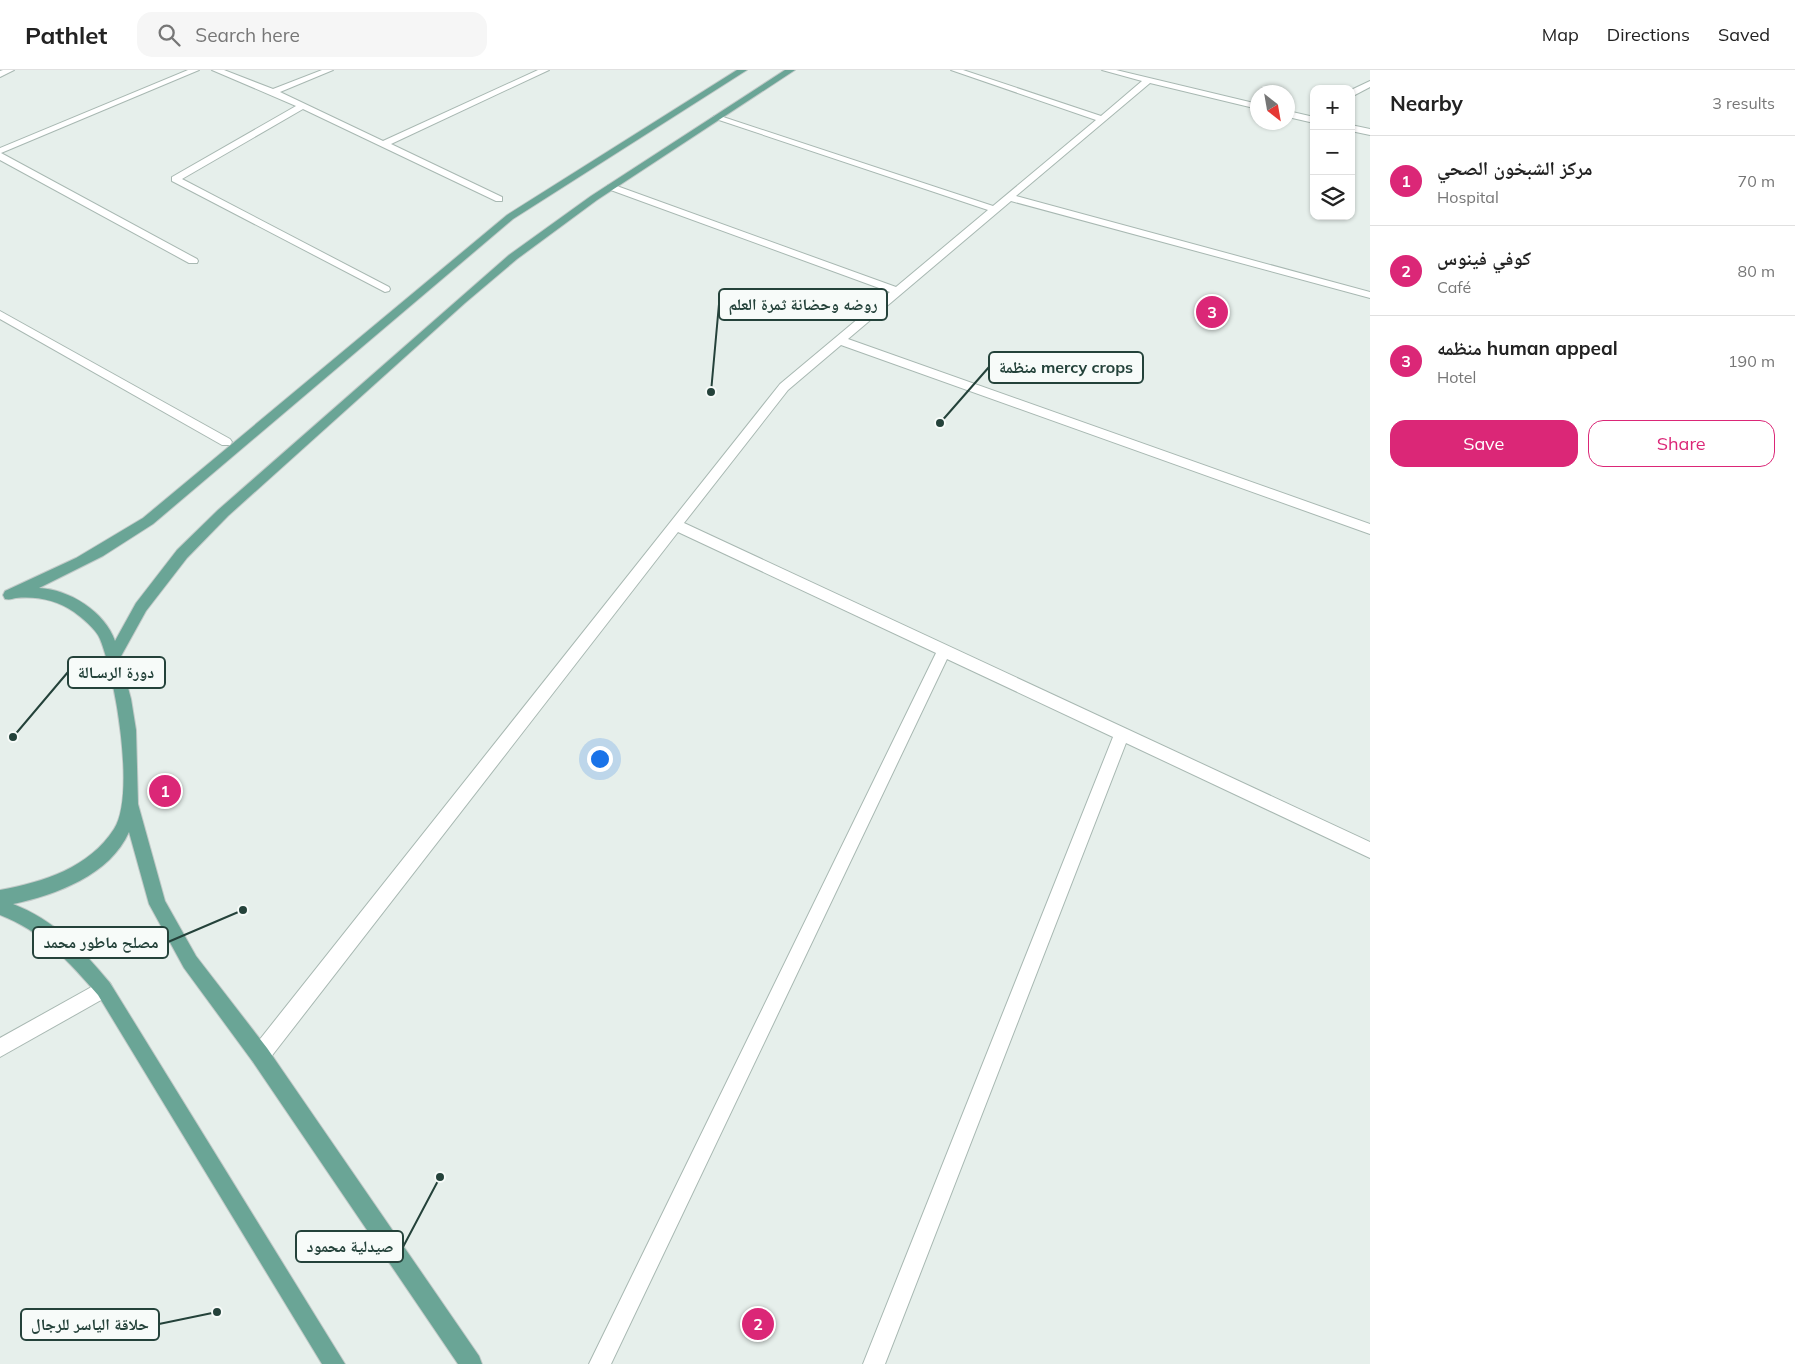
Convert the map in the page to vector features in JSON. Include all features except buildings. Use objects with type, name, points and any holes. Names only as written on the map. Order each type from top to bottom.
[{"type":"main road","points":[[5,596],[75,566],[148,522],[510,217],[743,70]]},
{"type":"main road","points":[[113,658],[141,606],[173,564],[200,536],[461,301],[513,257],[611,187],[791,70]]},
{"type":"main road","points":[[5,596],[33,592],[50,594],[74,603],[105,634],[120,676],[127,722],[130,804],[157,904],[190,962],[260,1055],[471,1364]]},
{"type":"main road","points":[[0,898],[37,890],[57,883],[98,859],[119,834],[127,819],[130,804]]},
{"type":"main road","points":[[0,907],[24,917],[45,929],[62,943],[104,989],[334,1364]]},
{"type":"street","points":[[0,74],[10,70]]},
{"type":"street","points":[[0,151],[195,70]]},
{"type":"street","points":[[216,70],[273,92],[499,200]]},
{"type":"street","points":[[273,92],[330,70]]},
{"type":"street","points":[[384,144],[545,70]]},
{"type":"street","points":[[955,70],[1102,119]]},
{"type":"street","points":[[1106,70],[1250,105]]},
{"type":"street","points":[[260,1055],[784,387],[1147,81]]},
{"type":"street","points":[[1355,92],[1370,84]]},
{"type":"street","points":[[302,106],[175,179],[385,290]]},
{"type":"street","points":[[1295,115],[1310,117]]},
{"type":"street","points":[[717,118],[994,209]]},
{"type":"street","points":[[1355,129],[1370,132]]},
{"type":"street","points":[[0,156],[193,261]]},
{"type":"street","points":[[0,170],[13,163]]},
{"type":"street","points":[[611,187],[897,291]]},
{"type":"street","points":[[1009,197],[1370,295]]},
{"type":"street","points":[[0,314],[226,442]]},
{"type":"street","points":[[840,340],[1370,529]]},
{"type":"street","points":[[676,525],[1370,850]]},
{"type":"street","points":[[600,1364],[944,651]]},
{"type":"street","points":[[874,1364],[1122,734]]},
{"type":"street","points":[[0,1048],[104,989]]},
{"type":"place","name":"منظمه human appeal","points":[[1212,312]]},
{"type":"place","name":"روضه وحضانة ثمرة العلم","points":[[711,392]]},
{"type":"place","name":"منظمة mercy crops","points":[[940,423]]},
{"type":"place","name":"دورة الرسـالة","points":[[13,737]]},
{"type":"place","name":"مركز الشبخون الصحي","points":[[165,791]]},
{"type":"place","name":"مصلح ماطور محمد","points":[[243,910]]},
{"type":"place","name":"صيدلية محمود","points":[[440,1177]]},
{"type":"place","name":"حلاقة الياسر للرجال","points":[[217,1312]]},
{"type":"place","name":"كوفي فينوس","points":[[758,1324]]}]
